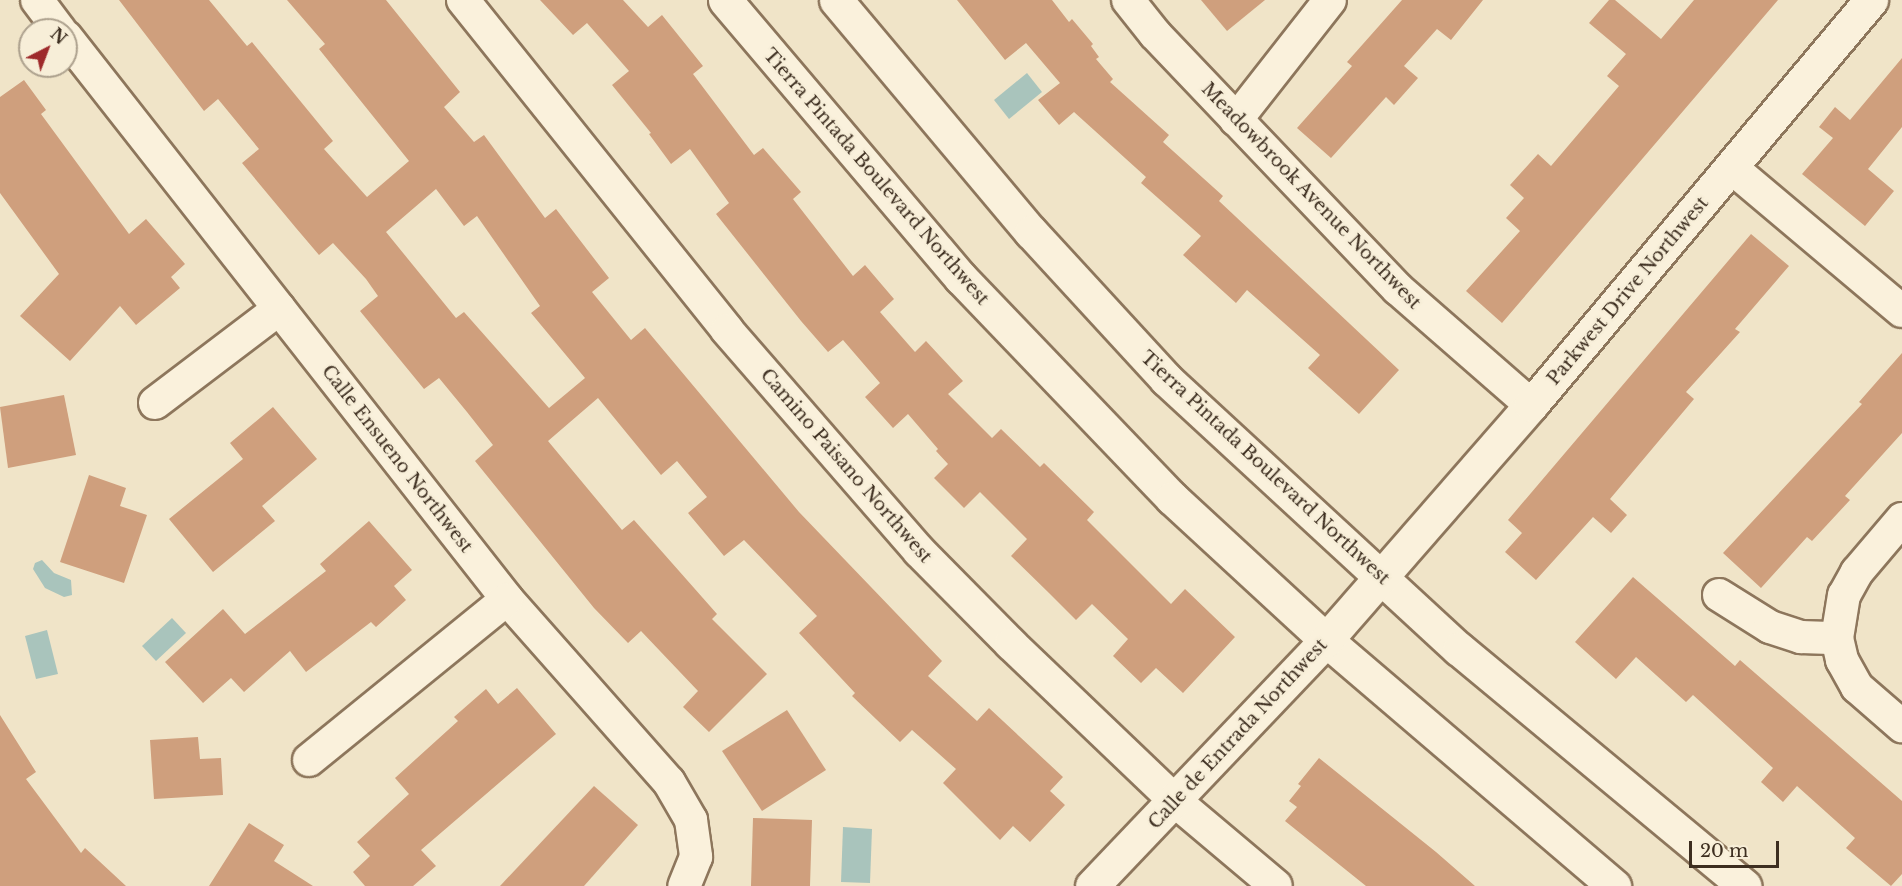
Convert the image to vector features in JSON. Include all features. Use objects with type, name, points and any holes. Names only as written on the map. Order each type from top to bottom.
[{"type":"main road","name":"Tierra Pintada Boulevard Northwest","points":[[725,0],[856,158],[1046,370],[1172,498],[1326,640],[1614,886]]},
{"type":"main road","name":"Tierra Pintada Boulevard Northwest","points":[[836,0],[1031,232],[1166,379],[1380,578],[1578,751],[1744,886]]},
{"type":"main road","name":"Parkwest Drive Northwest","points":[[1380,578],[1531,405],[1871,0]]},
{"type":"main road","name":"Calle de Entrada Northwest","points":[[1092,886],[1326,640],[1380,578]]},
{"type":"street","points":[[37,0],[51,18]]},
{"type":"street","name":"Camino Paisano Northwest","points":[[463,0],[727,330],[919,551],[1011,644],[1174,800],[1276,886]]},
{"type":"street","name":"Meadowbrook Avenue Northwest","points":[[1128,0],[1236,120],[1398,289],[1531,405]]},
{"type":"street","points":[[1236,120],[1330,0]]},
{"type":"street","name":"Calle Ensueno Northwest","points":[[78,52],[507,598],[669,782],[691,820],[696,857],[684,886]]},
{"type":"street","points":[[1732,168],[1902,312]]},
{"type":"street","points":[[154,403],[279,309]]},
{"type":"street","points":[[1902,519],[1857,572],[1844,594],[1837,638],[1842,660],[1857,687],[1902,726]]},
{"type":"street","points":[[1719,595],[1770,627],[1802,637],[1837,638]]},
{"type":"street","points":[[309,760],[507,598]]},
{"type":"water","points":[[1027,73],[1042,92],[1009,119],[994,100]]},
{"type":"water","points":[[42,560],[54,573],[71,580],[72,595],[64,597],[45,588],[33,569],[35,563]]},
{"type":"water","points":[[172,618],[186,633],[156,661],[142,646]]},
{"type":"water","points":[[47,630],[58,674],[36,679],[25,636]]},
{"type":"water","points":[[843,827],[872,829],[870,883],[841,882]]},
{"type":"building","points":[[119,0],[209,0],[247,46],[252,42],[333,141],[324,149],[367,197],[409,161],[319,49],[325,44],[287,0],[386,0],[460,92],[444,107],[474,142],[484,135],[545,218],[556,209],[609,278],[592,292],[631,340],[645,328],[799,512],[942,661],[928,676],[977,721],[989,708],[1063,777],[1050,791],[1065,805],[1030,842],[1013,826],[1000,840],[943,783],[956,769],[912,730],[900,742],[852,696],[855,693],[799,633],[817,616],[744,540],[724,556],[688,513],[707,497],[677,461],[661,475],[598,398],[548,441],[622,530],[634,520],[717,614],[712,619],[767,674],[709,732],[683,707],[698,691],[641,631],[628,643],[594,608],[475,461],[493,445],[439,378],[424,389],[360,311],[378,296],[366,279],[333,243],[319,255],[242,163],[259,149],[218,99],[204,111]],"holes":[[[436,189],[464,226],[477,216],[540,306],[531,313],[585,378],[549,408],[464,312],[456,318],[386,232]]]},
{"type":"building","points":[[540,0],[623,0],[648,27],[662,15],[703,66],[693,74],[754,155],[763,148],[801,192],[793,199],[853,276],[865,265],[894,299],[880,312],[915,352],[926,341],[963,381],[948,394],[992,438],[1001,429],[1040,467],[1044,463],[1094,512],[1087,520],[1171,604],[1185,589],[1235,637],[1183,693],[1156,668],[1141,683],[1113,656],[1128,639],[1092,604],[1076,620],[1011,556],[1027,539],[980,492],[964,508],[934,478],[948,464],[936,451],[938,449],[908,414],[893,428],[865,397],[880,383],[843,340],[828,352],[801,321],[716,214],[729,203],[690,149],[671,164],[649,134],[651,133],[612,85],[629,71],[587,23],[573,35]]},
{"type":"building","points":[[957,0],[1052,0],[1069,22],[1072,19],[1093,44],[1091,46],[1099,57],[1096,59],[1113,79],[1110,82],[1169,135],[1163,142],[1223,196],[1219,201],[1399,370],[1359,414],[1308,368],[1320,355],[1247,290],[1236,303],[1183,255],[1201,236],[1141,183],[1146,177],[1074,112],[1059,125],[1038,100],[1060,83],[1026,43],[1005,60]]},
{"type":"building","points":[[1201,0],[1265,0],[1227,31]]},
{"type":"building","points":[[1402,0],[1483,0],[1451,40],[1437,29],[1404,66],[1418,78],[1394,105],[1386,97],[1331,158],[1297,128],[1352,66],[1347,62]]},
{"type":"building","points":[[1609,0],[1615,0],[1661,39],[1694,0],[1778,0],[1502,323],[1466,291],[1520,231],[1506,218],[1524,198],[1510,185],[1538,154],[1551,166],[1619,86],[1607,76],[1626,54],[1589,23]]},
{"type":"building","points":[[1902,58],[1902,127],[1868,169],[1894,191],[1865,226],[1802,174],[1833,138],[1819,127],[1835,107],[1850,120]]},
{"type":"building","points":[[24,80],[46,110],[41,114],[129,234],[146,219],[185,264],[171,277],[180,288],[136,325],[120,306],[70,361],[20,316],[59,274],[0,193],[0,97]]},
{"type":"building","points":[[1751,234],[1789,266],[1735,329],[1740,332],[1686,392],[1694,399],[1610,499],[1627,515],[1611,533],[1593,517],[1536,580],[1505,552],[1522,533],[1508,520]]},
{"type":"building","points":[[1902,353],[1902,433],[1845,496],[1850,500],[1812,541],[1807,537],[1761,588],[1723,553],[1862,404],[1859,402]]},
{"type":"building","points":[[64,395],[76,455],[8,468],[0,407]]},
{"type":"building","points":[[273,407],[317,459],[262,506],[275,521],[213,572],[169,519],[243,459],[230,443]]},
{"type":"building","points":[[89,475],[126,488],[120,506],[147,515],[124,583],[60,562]]},
{"type":"building","points":[[369,521],[412,570],[394,586],[406,600],[376,627],[371,622],[306,672],[290,651],[244,692],[231,678],[203,703],[165,662],[223,609],[245,634],[326,571],[320,564]]},
{"type":"building","points":[[1633,577],[1735,666],[1740,660],[1902,801],[1902,874],[1891,886],[1846,848],[1855,838],[1797,786],[1783,802],[1761,782],[1773,768],[1693,695],[1686,702],[1636,657],[1616,679],[1575,642]]},
{"type":"building","points":[[517,688],[556,734],[421,850],[436,866],[413,886],[365,886],[353,872],[370,856],[357,842],[409,794],[395,778],[458,721],[454,717],[486,689],[498,704]]},
{"type":"building","points":[[787,710],[826,770],[762,811],[722,751]]},
{"type":"building","points":[[0,715],[36,772],[26,779],[81,853],[85,848],[126,886],[0,886]]},
{"type":"building","points":[[198,737],[200,759],[221,758],[223,795],[154,799],[150,740]]},
{"type":"building","points":[[1319,758],[1475,886],[1366,886],[1285,821],[1297,807],[1289,801],[1301,786],[1298,784]]},
{"type":"building","points":[[594,786],[638,825],[584,886],[500,886]]},
{"type":"building","points":[[753,818],[812,820],[810,886],[751,886]]},
{"type":"building","points":[[249,823],[284,845],[274,861],[313,886],[209,886]]}]
